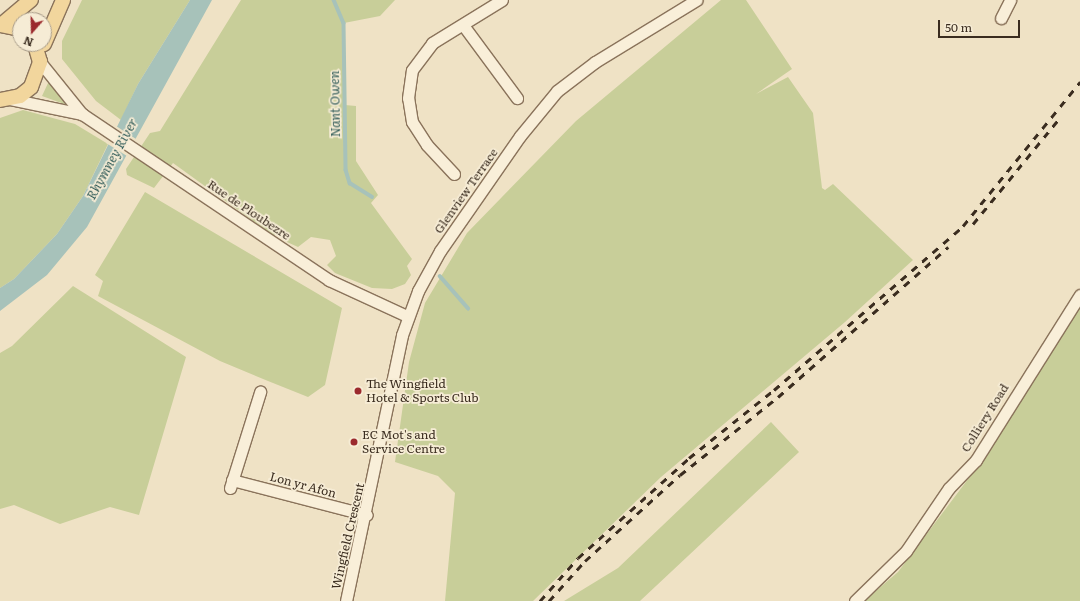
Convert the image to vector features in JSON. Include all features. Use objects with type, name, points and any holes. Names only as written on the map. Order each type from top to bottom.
[{"type":"main road","points":[[1,25],[31,0]]},
{"type":"main road","points":[[52,25],[63,0]]},
{"type":"main road","points":[[1,25],[12,27]]},
{"type":"main road","points":[[5,99],[31,87],[40,52]]},
{"type":"street","points":[[454,174],[427,145],[412,122],[408,98],[412,70],[432,43],[502,0]]},
{"type":"street","name":"Glenview Terrace","points":[[375,476],[407,316],[440,251],[520,136],[557,91],[595,62],[696,0]]},
{"type":"street","points":[[1001,18],[1010,0]]},
{"type":"street","points":[[463,25],[517,98]]},
{"type":"street","name":"Rue de Ploubezre","points":[[42,52],[79,106],[82,114]]},
{"type":"street","name":"Rue de Ploubezre","points":[[5,99],[82,114],[329,280],[407,316]]},
{"type":"street","name":"Colliery Road","points":[[855,601],[906,551],[949,488],[976,460],[1080,295]]},
{"type":"street","name":"Lon yr Afon","points":[[260,392],[231,484],[367,516]]},
{"type":"street","name":"Wingfield Crescent","points":[[346,601],[367,516],[375,476]]},
{"type":"green space","points":[[82,0],[190,0],[138,84],[121,120],[96,101],[62,59],[62,41]]},
{"type":"green space","points":[[241,0],[395,0],[380,16],[344,23],[345,105],[356,106],[356,161],[378,195],[371,203],[412,259],[407,266],[411,275],[405,284],[392,289],[372,288],[335,273],[327,265],[336,256],[330,240],[311,237],[298,247],[287,242],[289,236],[286,238],[278,230],[274,236],[173,163],[154,188],[127,175],[126,169],[150,133],[160,131]]},
{"type":"green space","points":[[721,0],[746,0],[792,69],[756,94],[788,77],[813,113],[822,188],[825,190],[833,184],[913,260],[845,322],[661,477],[533,601],[445,601],[455,493],[438,476],[395,462],[409,362],[425,303],[467,233],[576,121]]},
{"type":"green space","points":[[49,81],[68,104],[67,105],[42,96]]},
{"type":"green space","points":[[23,110],[75,124],[108,144],[83,196],[57,234],[14,279],[0,288],[0,118]]},
{"type":"green space","points":[[145,192],[342,308],[325,385],[308,397],[220,361],[98,296],[103,281],[95,275]]},
{"type":"green space","points":[[73,286],[186,357],[139,515],[110,507],[60,524],[14,505],[0,509],[0,353],[12,346]]},
{"type":"green space","points":[[1080,302],[1080,601],[864,601],[898,572],[990,450]]},
{"type":"green space","points":[[771,422],[799,452],[640,601],[564,601],[618,568]]},
{"type":"water","name":"Rhymney River","points":[[190,0],[212,0],[87,227],[47,275],[0,311],[0,288],[14,279],[57,234],[83,196],[138,84]]},
{"type":"pier","points":[[116,126],[136,139],[127,156],[106,143]]},
{"type":"waterway","name":"Nant Owen","points":[[334,0],[344,23],[346,170],[350,183],[372,197]]},
{"type":"waterway","name":"Nant Owen","points":[[440,276],[468,308]]},
{"type":"railway","points":[[540,601],[578,558],[689,458],[774,390],[963,226],[1080,82]]},
{"type":"railway","points":[[973,224],[1059,119]]},
{"type":"railway","points":[[549,601],[585,561],[680,475],[778,397],[948,247]]},
{"type":"place","name":"The Wingfield Hotel & Sports Club","points":[[358,391]]},
{"type":"place","name":"EC Mot's and Service Centre","points":[[354,442]]}]
